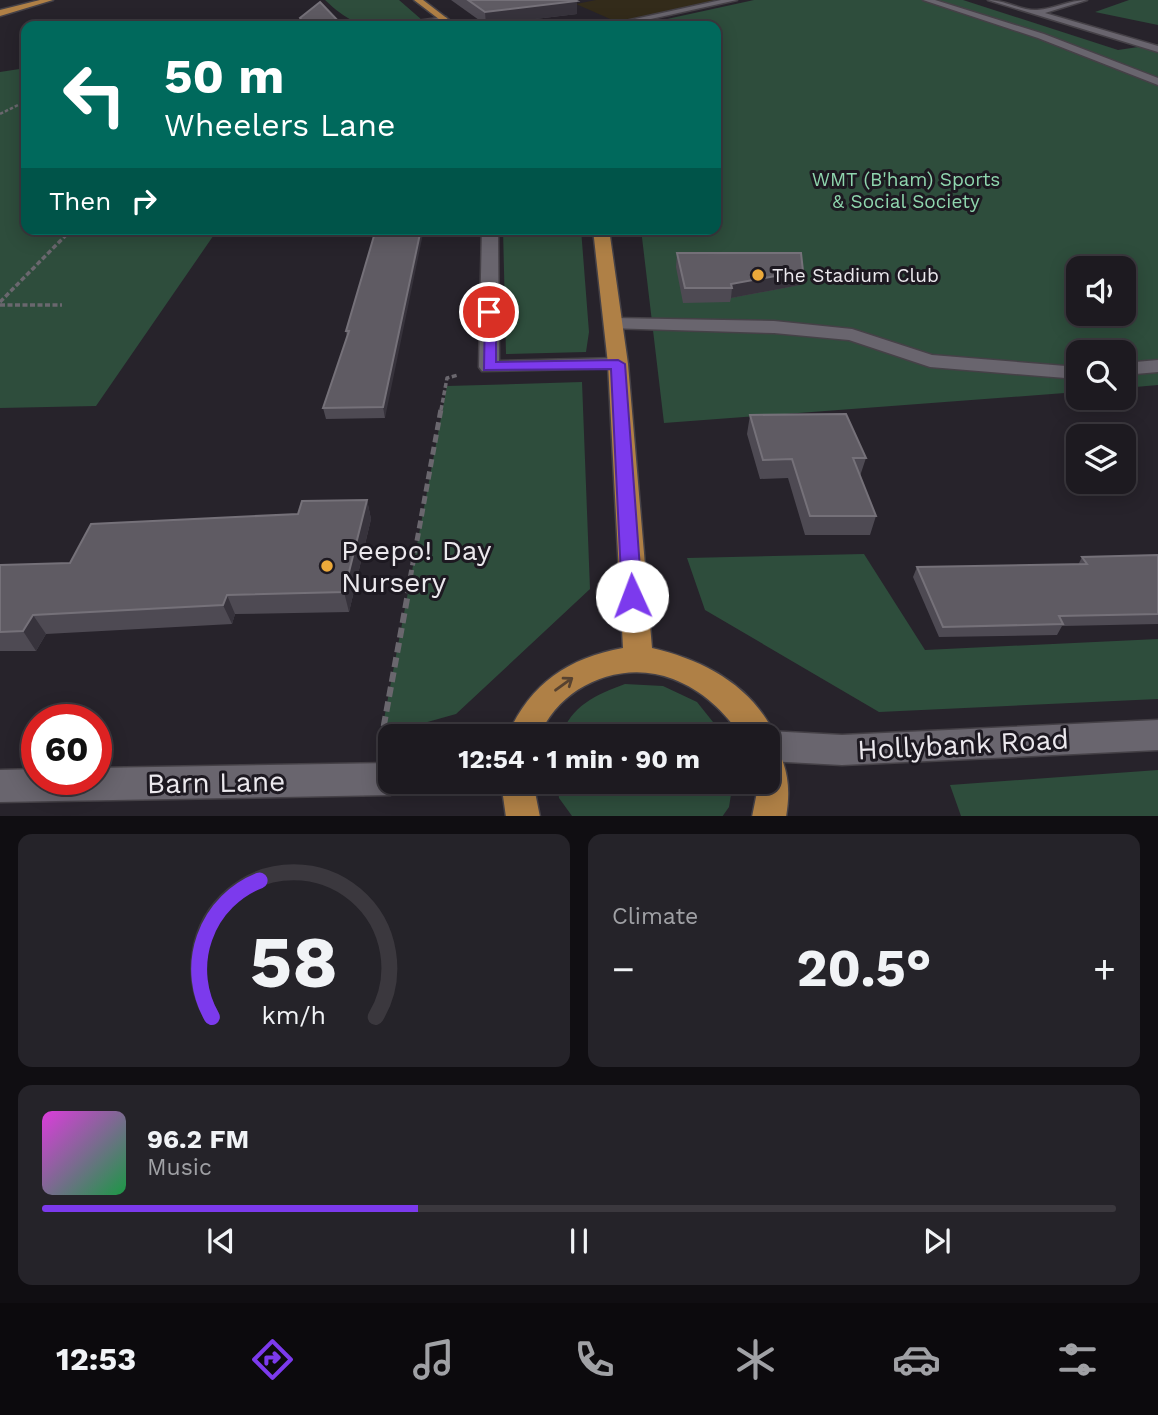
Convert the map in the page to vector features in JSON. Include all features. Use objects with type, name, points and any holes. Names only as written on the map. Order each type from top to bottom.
[{"type":"main road","points":[[0,13],[49,0]]},
{"type":"main road","points":[[418,0],[446,21]]},
{"type":"main road","points":[[602,235],[618,364],[639,659]]},
{"type":"main road","points":[[530,724],[539,707],[559,686],[583,670],[610,662],[639,659],[670,663],[700,675],[726,693],[752,724]]},
{"type":"main road","points":[[519,794],[523,816]]},
{"type":"main road","points":[[769,816],[774,794]]},
{"type":"street","points":[[631,21],[733,0]]},
{"type":"street","points":[[927,0],[1041,36],[1158,82]]},
{"type":"street","points":[[1036,13],[1083,0]]},
{"type":"street","points":[[1000,1],[1158,48]]},
{"type":"street","points":[[1078,25],[1096,21],[1112,23]]},
{"type":"street","points":[[490,235],[489,367],[618,364]]},
{"type":"street","points":[[613,324],[774,327],[852,335],[930,362],[1066,372]]},
{"type":"street","points":[[1136,368],[1158,366]]},
{"type":"street","name":"Hollybank Road","points":[[780,747],[842,750],[1158,735]]},
{"type":"street","name":"Barn Lane","points":[[0,786],[378,780]]},
{"type":"path","points":[[0,114],[21,104]]},
{"type":"path","points":[[0,304],[66,235]]},
{"type":"path","points":[[0,304],[62,305]]},
{"type":"path","points":[[383,724],[447,378],[489,367]]},
{"type":"shaded area","points":[[596,0],[716,0],[622,21],[615,21],[576,4]]},
{"type":"green space","points":[[325,0],[399,0],[422,20],[354,21]]},
{"type":"green space","name":"WMT (B'ham) Sports & Social Society","points":[[754,0],[963,0],[1118,50],[1158,44],[1158,385],[1136,387],[1136,340],[1066,340],[1066,393],[664,423],[642,235],[721,235],[721,21],[658,21]]},
{"type":"green space","points":[[1129,0],[1158,0],[1158,25],[1095,12]]},
{"type":"green space","points":[[21,69],[21,235],[214,235],[96,406],[0,408],[0,72]]},
{"type":"green space","points":[[503,235],[581,235],[589,332],[586,352],[506,354]]},
{"type":"green space","points":[[582,382],[590,589],[456,714],[420,724],[383,724],[447,386]]},
{"type":"green space","points":[[864,554],[925,650],[1158,639],[1158,699],[879,712],[705,610],[687,558]]},
{"type":"green space","points":[[625,684],[663,686],[697,702],[715,724],[566,724],[578,709],[604,692]]},
{"type":"green space","points":[[1158,770],[1158,816],[961,816],[950,785]]},
{"type":"green space","points":[[558,794],[731,794],[729,807],[723,816],[572,816]]},
{"type":"building","points":[[468,0],[575,0],[577,1],[485,12]]},
{"type":"building","points":[[320,2],[338,21],[302,21],[300,18]]},
{"type":"building","points":[[374,235],[420,235],[383,407],[323,408],[349,331],[346,331]]},
{"type":"building","points":[[677,253],[801,253],[803,271],[731,284],[732,288],[685,288]]},
{"type":"building","points":[[846,414],[866,458],[853,458],[876,516],[810,516],[792,459],[763,460],[750,415]]},
{"type":"building","points":[[367,500],[344,592],[227,595],[223,605],[33,615],[23,631],[0,632],[0,565],[70,563],[91,524],[298,514],[302,501]]},
{"type":"building","points":[[1158,555],[1158,614],[1059,616],[1063,624],[943,627],[917,567],[1087,564],[1082,557]]},
{"type":"place","name":"The Stadium Club","points":[[758,275]]},
{"type":"place","name":"Peepo! Day Nursery","points":[[327,566]]},
{"type":"route","points":[[489,312],[489,367],[618,364],[630,527],[632,596]]}]
